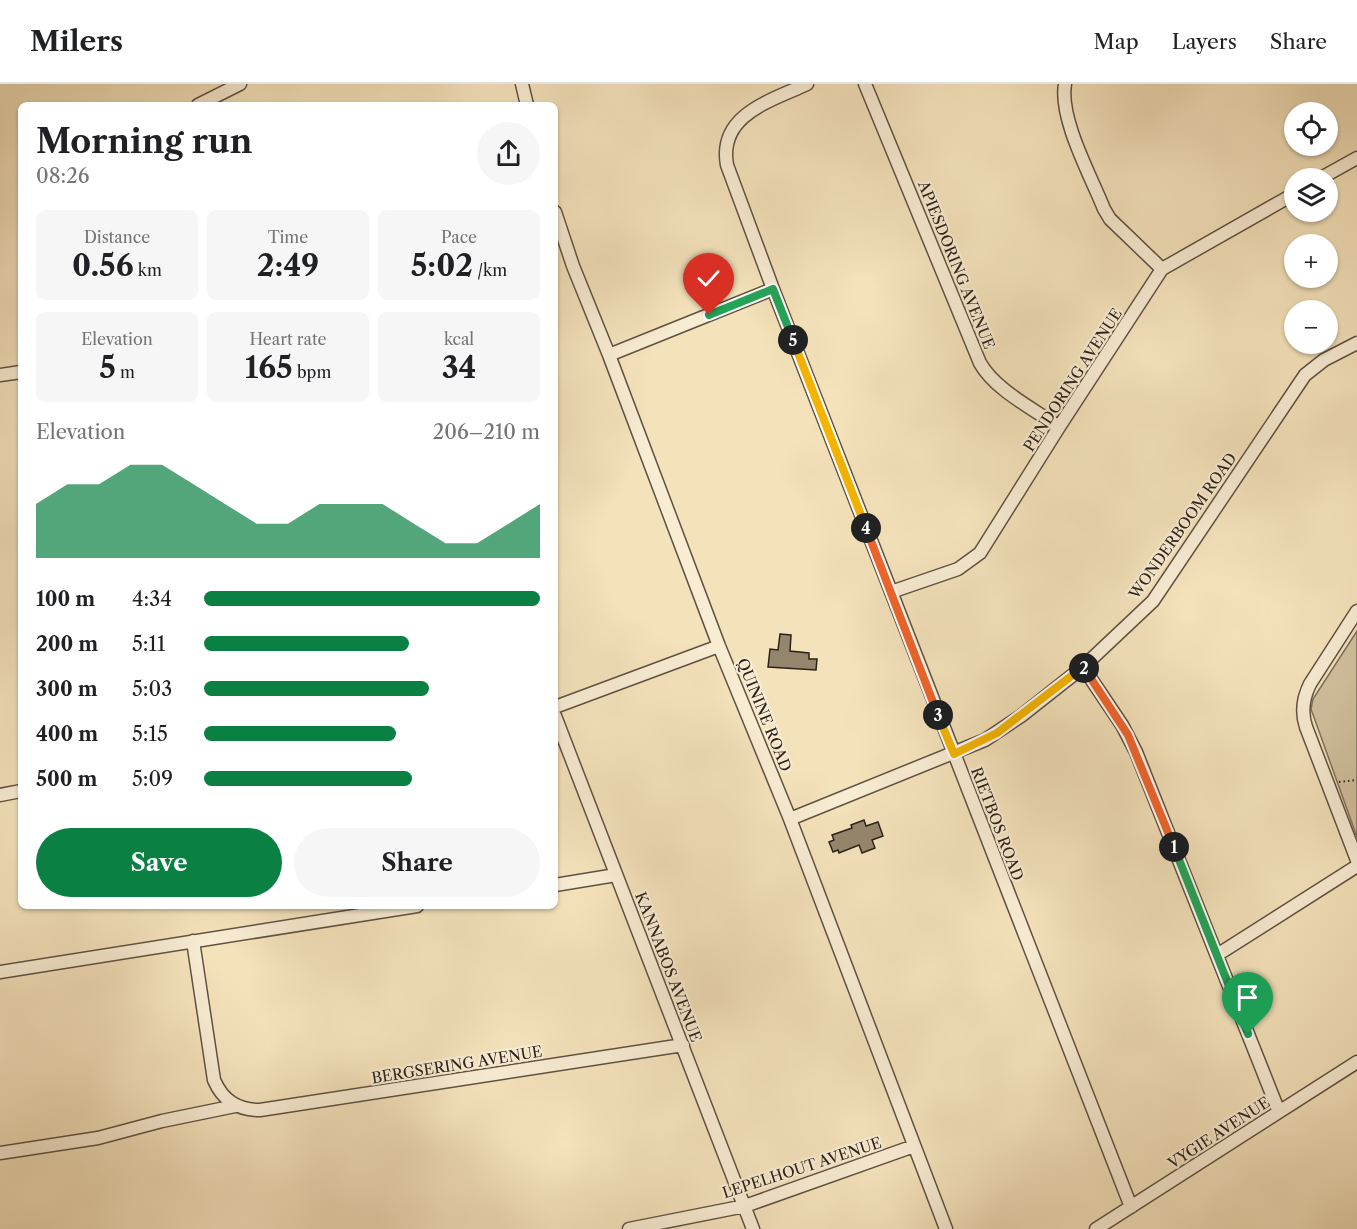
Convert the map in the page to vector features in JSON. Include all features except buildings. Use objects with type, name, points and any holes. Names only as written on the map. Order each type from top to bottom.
[{"type":"street","points":[[204,102],[240,84]]},
{"type":"street","points":[[522,84],[526,102]]},
{"type":"street","name":"RIETBOS ROAD","points":[[807,84],[742,117],[729,134],[726,144],[727,165],[773,289],[1131,1207]]},
{"type":"street","name":"APIESDORING AVENUE","points":[[865,84],[985,372],[1001,387],[1059,427]]},
{"type":"street","points":[[1065,84],[1063,94],[1068,120],[1104,209],[1110,219],[1162,269]]},
{"type":"street","points":[[1338,169],[1357,158]]},
{"type":"street","name":"PENDORING AVENUE","points":[[891,592],[958,569],[980,553],[1162,269],[1284,200]]},
{"type":"street","name":"QUININE ROAD","points":[[558,221],[573,266],[719,646],[790,819],[946,1229]]},
{"type":"street","points":[[609,355],[773,289]]},
{"type":"street","name":"WONDERBOOM ROAD","points":[[790,819],[954,754],[997,733],[1083,667],[1153,601],[1305,375],[1324,360],[1357,343]]},
{"type":"street","points":[[0,375],[18,372]]},
{"type":"street","points":[[1357,611],[1310,684],[1303,701],[1304,721],[1357,860]]},
{"type":"street","points":[[558,706],[719,646]]},
{"type":"street","points":[[1083,667],[1122,725],[1136,752],[1279,1112]]},
{"type":"street","name":"KANNABOS AVENUE","points":[[558,724],[753,1229]]},
{"type":"street","points":[[0,795],[18,792]]},
{"type":"street","points":[[1217,955],[1357,866]]},
{"type":"street","points":[[558,885],[616,875]]},
{"type":"street","points":[[0,972],[398,909]]},
{"type":"street","points":[[193,941],[214,1080],[223,1096],[235,1106]]},
{"type":"street","name":"BERGSERING AVENUE","points":[[0,1153],[98,1138],[162,1121],[235,1106],[242,1109],[260,1110],[683,1045]]},
{"type":"street","name":"VYGIE AVENUE","points":[[1096,1229],[1357,1062]]},
{"type":"street","name":"LEPELHOUT AVENUE","points":[[629,1229],[745,1206],[914,1146]]},
{"type":"path","points":[[1327,783],[1357,780]]},
{"type":"shaded area","points":[[1357,631],[1357,837],[1311,709],[1313,699]]},
{"type":"route","points":[[709,315],[773,289],[954,754],[997,733],[1083,667],[1122,725],[1136,752],[1248,1034]]}]
